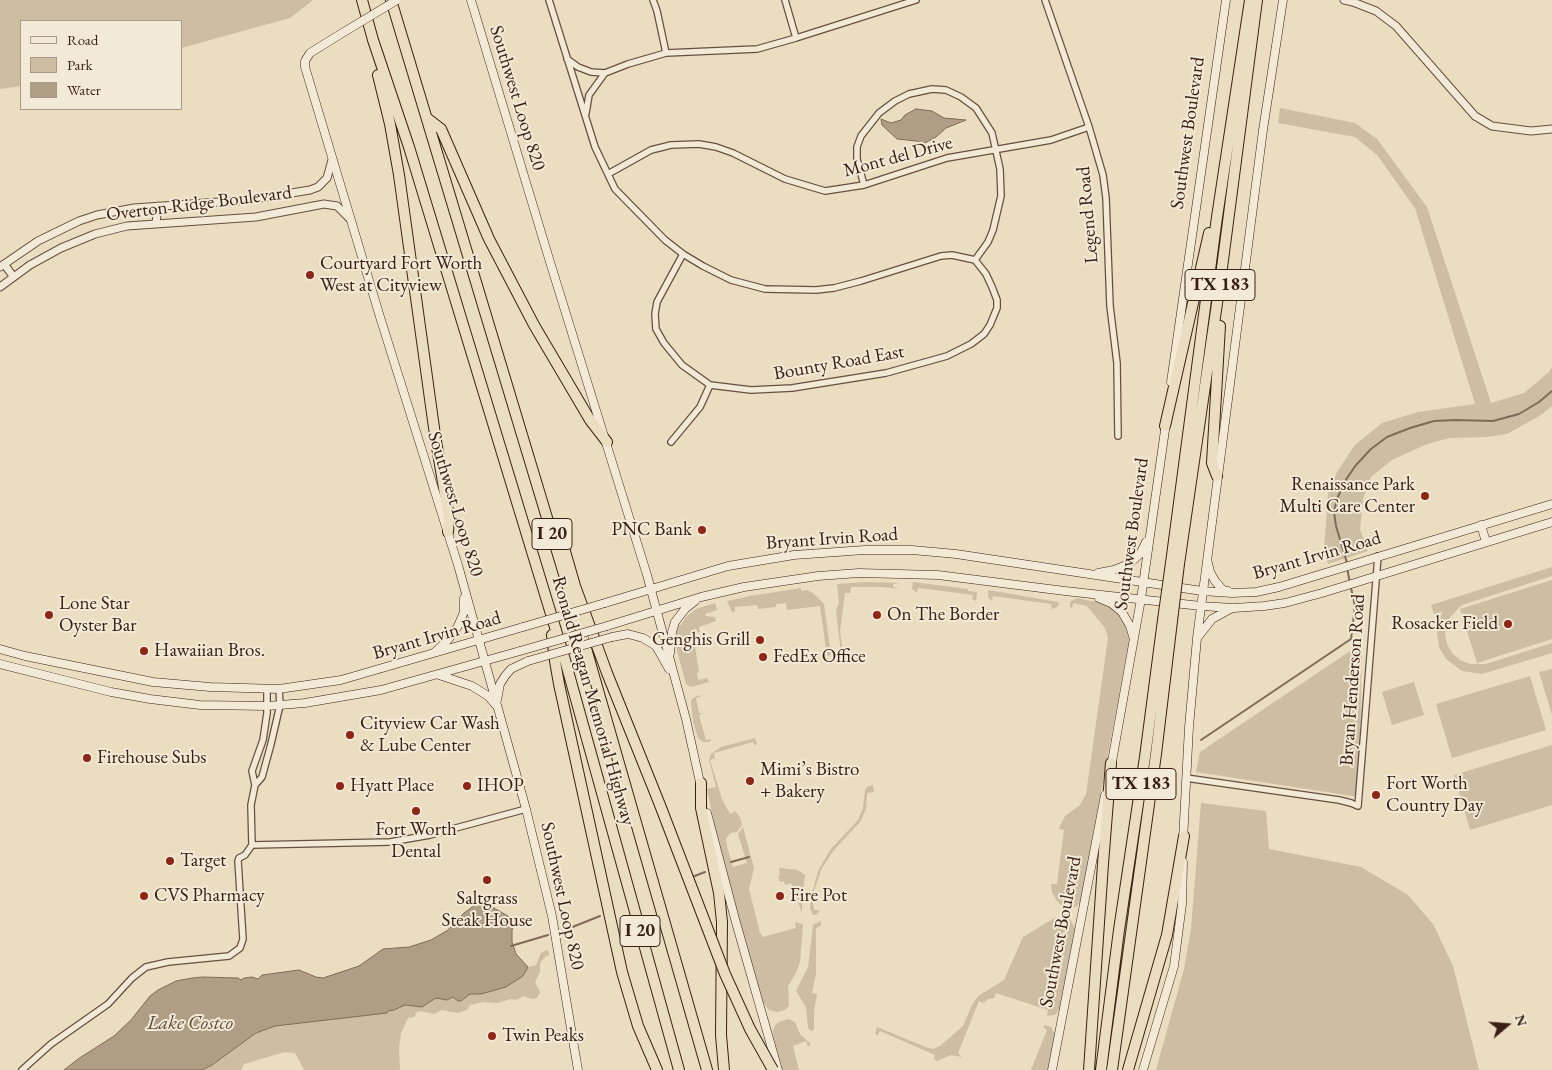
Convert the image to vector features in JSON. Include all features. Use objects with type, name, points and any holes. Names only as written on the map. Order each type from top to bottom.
[{"type":"highway","name":"Ronald Reagan Memorial Highway","points":[[362,0],[373,40],[412,156],[550,616],[565,660],[678,1070]]},
{"type":"highway","name":"Ronald Reagan Memorial Highway","points":[[391,0],[582,633],[707,1070]]},
{"type":"highway","name":"TX 183","points":[[1101,1070],[1119,930],[1175,564],[1217,217],[1253,3]]},
{"type":"highway","name":"TX 183","points":[[1175,564],[1220,283],[1253,3]]},
{"type":"highway","points":[[373,40],[373,57],[385,101],[399,174],[435,435],[449,518],[448,532]]},
{"type":"highway","points":[[427,119],[441,129],[490,240],[534,325],[590,420],[607,442]]},
{"type":"highway","points":[[1165,426],[1210,230],[1217,217]]},
{"type":"highway","points":[[1217,476],[1212,463],[1222,298],[1220,283]]},
{"type":"highway","points":[[512,402],[522,410],[575,586],[607,673],[729,982],[750,1029],[773,1070]]},
{"type":"highway","points":[[550,616],[554,661],[624,981],[638,1026],[657,1070]]},
{"type":"highway","name":"TX 183","points":[[1112,1070],[1156,754],[1167,621]]},
{"type":"highway","points":[[1090,1070],[1103,855],[1112,763]]},
{"type":"highway","points":[[701,783],[701,808],[719,893],[722,922],[721,1035],[724,1070]]},
{"type":"highway","points":[[1128,1070],[1167,935],[1184,836]]},
{"type":"main road","name":"Southwest Loop 820","points":[[396,0],[310,54],[305,61],[332,160],[480,640],[526,809],[552,916],[578,1070]]},
{"type":"main road","name":"Southwest Loop 820","points":[[471,0],[651,588],[676,681],[721,869],[778,1070]]},
{"type":"main road","name":"Southwest Boulevard","points":[[1052,1070],[1112,763],[1141,599],[1176,341],[1226,0]]},
{"type":"main road","points":[[1143,1070],[1174,966],[1182,904],[1186,778],[1196,638],[1283,0]]},
{"type":"main road","name":"Bryant Irvin Road","points":[[0,649],[25,656],[153,682],[210,687],[279,689],[341,680],[728,566],[794,554],[912,550],[963,555],[1202,591],[1232,593],[1268,590],[1552,504]]},
{"type":"main road","name":"Bryant Irvin Road","points":[[0,664],[111,692],[150,699],[200,705],[280,705],[342,698],[380,690],[607,626],[701,597],[769,582],[860,573],[938,575],[1088,594],[1234,608],[1284,603],[1337,589],[1552,522]]},
{"type":"main road","points":[[1481,525],[1486,542]]},
{"type":"main road","points":[[1092,574],[1122,568],[1134,560],[1144,547],[1151,528]]},
{"type":"main road","points":[[1207,554],[1210,572],[1215,581],[1223,590],[1232,593]]},
{"type":"main road","points":[[433,654],[454,632],[462,618],[465,605],[463,584]]},
{"type":"main road","points":[[1088,594],[1111,603],[1122,612],[1130,626],[1133,642]]},
{"type":"main road","points":[[670,658],[672,632],[675,622],[685,609],[701,597]]},
{"type":"main road","points":[[1196,638],[1212,619],[1234,608]]},
{"type":"main road","points":[[497,705],[498,693],[505,676],[511,670],[528,661],[628,634],[650,641],[660,652],[676,681]]},
{"type":"main road","points":[[437,675],[472,686],[488,696],[497,705]]},
{"type":"street","points":[[549,0],[595,147],[615,188],[665,240],[682,254],[731,280],[765,289],[793,291],[834,288],[941,256],[952,255],[975,260],[988,242],[1001,196],[1000,169],[992,133],[976,108],[961,97],[946,90],[932,89],[909,94],[895,101],[879,113],[861,136],[857,147],[857,159],[864,185]]},
{"type":"street","points":[[653,0],[666,53]]},
{"type":"street","points":[[785,0],[796,38]]},
{"type":"street","points":[[585,115],[589,95],[605,73],[628,64],[666,53],[757,49],[916,0]]},
{"type":"street","name":"Legend Road","points":[[1045,0],[1089,127],[1103,176],[1106,198],[1110,306],[1117,364],[1118,436]]},
{"type":"street","points":[[1344,0],[1376,11],[1396,26],[1476,116],[1492,126],[1531,131],[1552,129]]},
{"type":"street","points":[[567,59],[585,69],[605,73]]},
{"type":"street","name":"Mont del Drive","points":[[608,174],[651,150],[671,144],[699,144],[733,153],[785,180],[825,191],[864,185],[947,158],[1051,140],[1089,127]]},
{"type":"street","name":"Overton Ridge Boulevard","points":[[2,265],[38,241],[80,221],[116,211],[255,199],[310,190],[318,187],[327,178],[332,160]]},
{"type":"street","name":"Overton Ridge Boulevard","points":[[0,287],[13,276],[61,248],[94,234],[127,226],[256,217],[324,204],[337,206],[350,219]]},
{"type":"street","points":[[156,223],[158,206]]},
{"type":"street","name":"Bounty Road East","points":[[682,254],[657,302],[655,314],[656,329],[664,343],[682,365],[710,385],[751,390],[792,388],[886,373],[947,356],[970,344],[984,334],[990,326],[997,308],[997,300],[992,287],[986,274],[975,260]]},
{"type":"street","points":[[2,265],[13,276]]},
{"type":"street","points":[[671,442],[700,407],[710,385]]},
{"type":"street","name":"Bryan Henderson Road","points":[[1186,778],[1340,800],[1358,806],[1378,556]]},
{"type":"street","points":[[22,1070],[51,1044],[108,1004],[132,978],[146,967],[168,962],[229,956],[240,948],[242,939],[238,861],[252,845],[251,805],[255,785],[252,771],[263,740],[267,689]]},
{"type":"street","points":[[255,785],[262,778],[272,744],[280,705],[279,689]]},
{"type":"street","points":[[263,740],[272,744]]},
{"type":"street","points":[[252,845],[390,842],[430,835],[526,809]]},
{"type":"green space","points":[[0,0],[313,0],[290,18],[182,48],[182,20],[20,20],[20,86],[0,89]]},
{"type":"green space","points":[[1280,108],[1355,123],[1377,139],[1427,207],[1491,403],[1524,393],[1549,372],[1552,367],[1552,406],[1541,415],[1507,434],[1487,437],[1450,438],[1427,444],[1392,460],[1371,477],[1363,499],[1360,529],[1368,551],[1328,564],[1324,550],[1328,494],[1337,472],[1355,445],[1382,423],[1418,412],[1475,404],[1415,208],[1377,155],[1355,137],[1278,123]]},
{"type":"green space","points":[[1552,567],[1552,576],[1462,605],[1450,617],[1445,633],[1447,644],[1452,653],[1460,660],[1470,664],[1486,664],[1552,643],[1552,653],[1482,674],[1462,671],[1446,659],[1439,647],[1437,633],[1439,619],[1443,611],[1434,614],[1431,605]]},
{"type":"green space","name":"Rosacker Field","points":[[1552,580],[1552,639],[1477,663],[1460,609]]},
{"type":"green space","points":[[866,582],[901,583],[893,584],[893,587],[899,589],[851,587],[850,593],[845,593],[840,631],[843,654],[849,654],[849,656],[844,656],[841,653],[836,610],[839,603],[837,584]]},
{"type":"green space","points":[[913,582],[968,589],[968,591],[977,592],[976,601],[972,599],[973,595],[918,588],[917,593],[912,589]]},
{"type":"green space","points":[[801,588],[801,591],[807,590],[813,593],[824,604],[831,655],[827,656],[820,606],[787,610],[786,603],[776,604],[776,607],[758,609],[757,605],[735,607],[735,611],[732,612],[727,601],[750,596]]},
{"type":"green space","points":[[988,590],[1058,602],[1059,604],[1052,609],[1051,604],[993,596],[992,601],[988,597]]},
{"type":"green space","points":[[1077,598],[1107,605],[1120,615],[1126,626],[1129,641],[1081,900],[1077,906],[1071,909],[1057,901],[1052,892],[1051,884],[1057,884],[1064,830],[1059,829],[1060,826],[1065,816],[1080,805],[1086,794],[1108,638],[1105,628],[1087,606],[1073,603],[1072,608],[1070,607],[1070,602]]},
{"type":"green space","points":[[715,603],[717,610],[705,614],[706,616],[715,617],[716,621],[699,627],[700,632],[693,633],[699,672],[697,673],[698,680],[707,678],[709,682],[691,687],[686,684],[675,643],[677,625],[681,625],[686,617],[696,609]]},
{"type":"green space","points":[[1362,643],[1359,797],[1196,772],[1200,752]]},
{"type":"green space","points":[[1552,669],[1552,715],[1539,672]]},
{"type":"green space","points":[[1530,676],[1546,730],[1452,758],[1436,704]]},
{"type":"green space","points":[[1414,682],[1424,715],[1392,725],[1382,692]]},
{"type":"green space","points":[[699,695],[701,697],[696,698],[699,713],[704,713],[699,715],[706,740],[712,739],[709,742],[703,742],[698,738],[693,721],[691,701]]},
{"type":"green space","points":[[755,738],[757,743],[755,746],[753,742],[714,753],[715,758],[710,760],[722,799],[730,814],[735,811],[740,817],[742,825],[737,832],[731,833],[726,839],[733,867],[747,863],[738,834],[743,827],[754,868],[749,889],[760,933],[763,937],[796,928],[795,922],[803,925],[800,962],[788,986],[789,1006],[785,1010],[777,1012],[769,1010],[763,1002],[722,860],[707,789],[716,787],[709,760],[711,754],[721,747]]},
{"type":"green space","points":[[1552,745],[1552,805],[1470,830],[1454,775]]},
{"type":"green space","points":[[873,785],[874,792],[867,793],[866,809],[860,822],[834,850],[822,868],[814,891],[813,901],[814,910],[819,910],[819,912],[813,915],[810,908],[811,897],[818,871],[830,850],[858,820],[863,808],[865,790]]},
{"type":"green space","points":[[1201,803],[1266,811],[1269,849],[1361,867],[1408,895],[1433,924],[1453,966],[1479,1070],[1156,1070],[1184,969],[1191,929]]},
{"type":"green space","points":[[780,868],[798,870],[805,875],[802,913],[791,883],[785,885],[784,881],[780,882],[778,876],[780,875]]},
{"type":"green space","points":[[1056,917],[1070,919],[1075,928],[1060,1008],[1055,1015],[1047,1016],[1048,1010],[996,993],[994,998],[988,999],[984,1003],[979,1001],[958,1053],[962,1057],[951,1055],[937,1061],[934,1059],[935,1055],[880,1031],[878,1035],[875,1034],[877,1027],[928,1048],[933,1049],[940,1046],[963,1026],[978,996],[1004,980],[1023,937]]},
{"type":"green space","points":[[821,921],[821,926],[816,928],[816,974],[812,993],[817,994],[814,1011],[814,1030],[811,1031],[808,1028],[806,1007],[796,991],[808,967],[813,925]]},
{"type":"green space","points":[[547,950],[549,955],[540,963],[540,972],[535,982],[540,992],[537,998],[532,999],[524,996],[516,1000],[511,999],[498,1003],[483,1002],[470,1005],[467,1010],[458,1013],[442,1010],[434,1014],[420,1011],[415,1013],[414,1017],[408,1018],[401,1033],[399,1049],[400,1070],[304,1070],[295,1053],[285,1052],[244,1064],[241,1070],[202,1070],[212,1065],[256,1033],[275,1026],[392,1010],[405,1005],[422,1007],[436,998],[447,1000],[453,997],[461,1001],[470,994],[481,994],[506,987],[523,976],[528,967],[536,965],[541,953]]},
{"type":"green space","points":[[789,1019],[795,1022],[800,1034],[811,1044],[808,1047],[806,1041],[793,1046],[799,1070],[783,1070],[773,1036],[776,1024]]},
{"type":"green space","points":[[1045,1025],[1051,1027],[1055,1034],[1048,1070],[1031,1070],[1047,1030],[1043,1027]]},
{"type":"water","points":[[916,109],[932,111],[944,118],[966,120],[946,128],[936,137],[925,143],[897,139],[882,125],[881,119],[891,123],[901,120],[905,115]]},
{"type":"water","name":"Lake Costco","points":[[475,905],[492,907],[515,920],[512,930],[512,942],[516,954],[528,967],[523,976],[506,987],[481,994],[470,994],[461,1001],[453,997],[447,1000],[436,998],[422,1007],[405,1005],[387,1013],[275,1026],[256,1033],[212,1065],[202,1070],[64,1070],[114,1036],[131,1020],[150,996],[176,981],[203,977],[238,978],[241,980],[252,977],[258,979],[262,975],[299,970],[323,978],[359,966],[383,949],[409,947],[431,940],[448,930],[464,913]]},
{"type":"waterway","points":[[1347,563],[1336,526],[1334,512],[1337,499],[1345,481],[1356,465],[1371,449],[1387,437],[1434,421],[1493,421],[1519,414],[1539,402],[1552,391]]},
{"type":"waterway","points":[[1347,568],[1350,583]]},
{"type":"waterway","points":[[1201,740],[1351,639],[1355,606],[1351,588]]},
{"type":"waterway","points":[[731,862],[749,857]]},
{"type":"waterway","points":[[692,877],[705,872]]},
{"type":"waterway","points":[[565,930],[600,916]]},
{"type":"waterway","points":[[511,946],[548,935]]},
{"type":"place","name":"Courtyard Fort Worth West at Cityview","points":[[310,275]]},
{"type":"place","name":"Renaissance Park Multi Care Center","points":[[1425,496]]},
{"type":"place","name":"PNC Bank","points":[[702,530]]},
{"type":"place","name":"Lone Star Oyster Bar","points":[[49,615]]},
{"type":"place","name":"On The Border","points":[[877,615]]},
{"type":"place","name":"Rosacker Field","points":[[1508,624]]},
{"type":"place","name":"Genghis Grill","points":[[760,640]]},
{"type":"place","name":"Hawaiian Bros.","points":[[144,651]]},
{"type":"place","name":"FedEx Office","points":[[763,657]]},
{"type":"place","name":"Cityview Car Wash & Lube Center","points":[[350,735]]},
{"type":"place","name":"Firehouse Subs","points":[[87,758]]},
{"type":"place","name":"Mimi’s Bistro + Bakery","points":[[750,781]]},
{"type":"place","name":"Hyatt Place","points":[[340,786]]},
{"type":"place","name":"IHOP","points":[[467,786]]},
{"type":"place","name":"Fort Worth Country Day","points":[[1376,795]]},
{"type":"place","name":"Fort Worth Dental","points":[[416,811]]},
{"type":"place","name":"Target","points":[[170,861]]},
{"type":"place","name":"Saltgrass Steak House","points":[[487,880]]},
{"type":"place","name":"CVS Pharmacy","points":[[144,896]]},
{"type":"place","name":"Fire Pot","points":[[780,896]]},
{"type":"place","name":"Twin Peaks","points":[[492,1036]]}]
